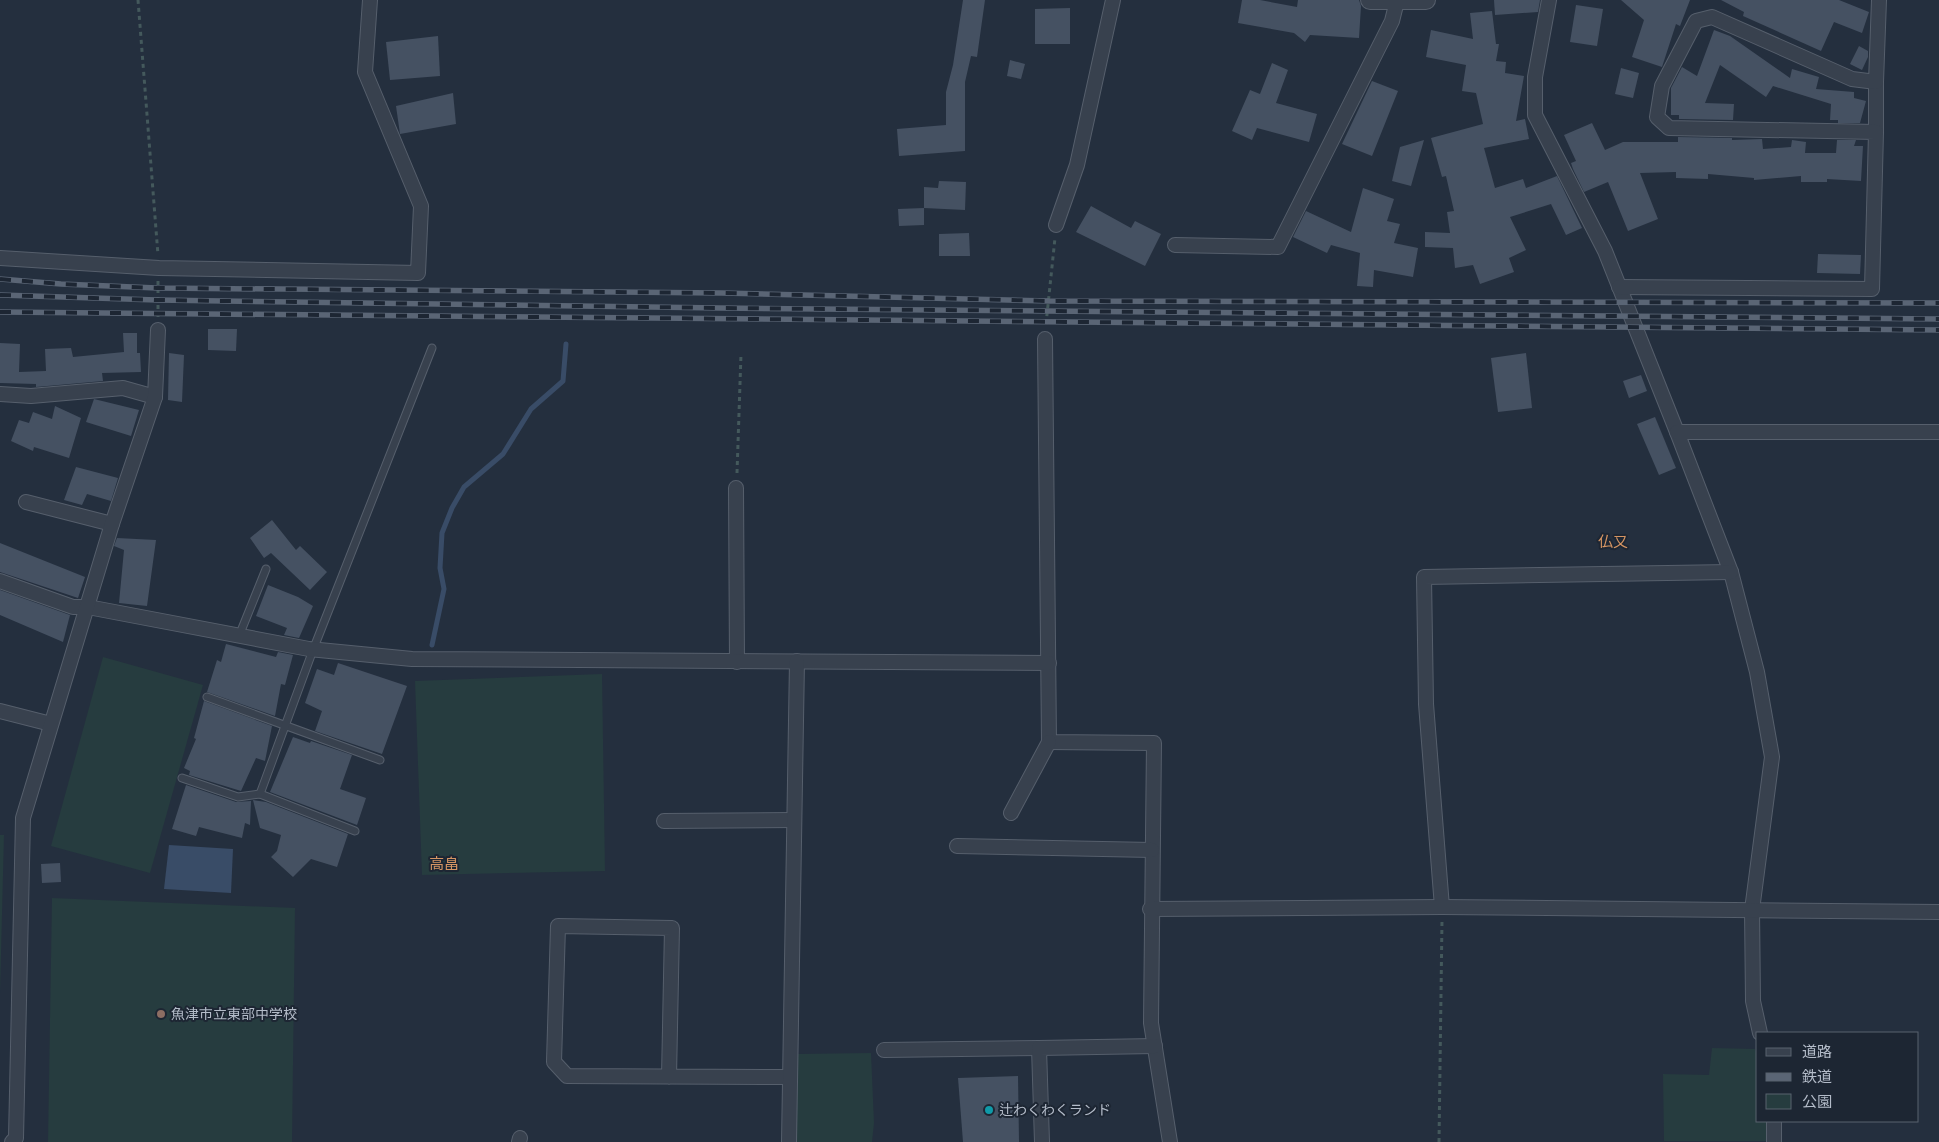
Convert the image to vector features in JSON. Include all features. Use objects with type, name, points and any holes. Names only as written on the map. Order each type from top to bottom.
[{"type":"street","points":[[0,258],[158,268],[418,273],[421,206],[365,72],[370,0]]},
{"type":"street","points":[[1056,225],[1077,165],[1113,0]]},
{"type":"street","points":[[1370,0],[1426,0]]},
{"type":"street","points":[[1549,0],[1535,77],[1535,114],[1605,251],[1731,572],[1757,672],[1772,756],[1752,910],[1753,1001],[1760,1032]]},
{"type":"street","points":[[1619,287],[1872,289],[1878,0]]},
{"type":"street","points":[[1175,245],[1278,247],[1392,21],[1397,1]]},
{"type":"street","points":[[1876,82],[1852,79],[1712,17],[1696,21],[1662,86],[1657,117],[1669,128],[1876,132]]},
{"type":"street","points":[[12,1142],[16,1138],[23,818],[112,524],[155,397],[158,330]]},
{"type":"street","points":[[1011,813],[1049,742],[1045,339]]},
{"type":"street","points":[[0,394],[31,396],[124,388],[155,397]]},
{"type":"street","points":[[1677,432],[1939,432]]},
{"type":"street","points":[[736,488],[737,662]]},
{"type":"street","points":[[26,502],[112,524]]},
{"type":"street","points":[[1442,907],[1426,704],[1424,577],[1731,572]]},
{"type":"street","points":[[0,581],[73,607],[88,607],[313,650],[412,659],[1049,662]]},
{"type":"street","points":[[789,1142],[797,661]]},
{"type":"street","points":[[0,711],[51,724]]},
{"type":"street","points":[[1049,742],[1154,743],[1150,909],[1151,1023],[1170,1142]]},
{"type":"street","points":[[664,821],[794,820]]},
{"type":"street","points":[[957,846],[1152,850]]},
{"type":"street","points":[[1150,909],[1442,907],[1939,912]]},
{"type":"street","points":[[669,1077],[672,928],[558,926],[554,1062],[567,1076],[669,1077],[789,1078]]},
{"type":"street","points":[[884,1050],[1155,1046]]},
{"type":"street","points":[[1039,1048],[1042,1142]]},
{"type":"street","points":[[1774,1122],[1774,1142]]},
{"type":"lane","points":[[260,794],[313,650],[432,348]]},
{"type":"lane","points":[[239,636],[266,569]]},
{"type":"lane","points":[[207,697],[380,760]]},
{"type":"lane","points":[[182,778],[238,797],[260,794],[355,831]]},
{"type":"path","points":[[138,0],[158,268],[158,330]]},
{"type":"path","points":[[1045,339],[1056,225]]},
{"type":"path","points":[[736,488],[741,354]]},
{"type":"path","points":[[1439,1142],[1442,907]]},
{"type":"green space","points":[[103,657],[203,685],[150,873],[51,846]]},
{"type":"green space","points":[[602,674],[605,871],[422,875],[415,681]]},
{"type":"green space","points":[[0,835],[4,835],[0,994]]},
{"type":"green space","points":[[52,898],[295,908],[292,1142],[48,1142]]},
{"type":"green space","points":[[1712,1048],[1755,1049],[1756,1122],[1766,1122],[1766,1141],[1664,1141],[1663,1074],[1709,1075]]},
{"type":"green space","points":[[871,1053],[874,1123],[872,1142],[796,1142],[798,1054]]},
{"type":"water","points":[[169,845],[233,849],[231,893],[164,889]]},
{"type":"building","points":[[963,0],[985,0],[977,57],[971,56],[965,82],[965,151],[899,156],[897,129],[946,125],[946,92],[953,65]]},
{"type":"building","points":[[1242,0],[1260,0],[1297,7],[1298,0],[1359,0],[1361,6],[1359,38],[1310,35],[1305,42],[1294,33],[1238,23]]},
{"type":"building","points":[[1494,0],[1540,0],[1538,12],[1495,15]]},
{"type":"building","points":[[1621,0],[1690,0],[1680,26],[1676,24],[1662,67],[1632,57],[1644,20]]},
{"type":"building","points":[[1721,0],[1839,0],[1869,12],[1862,33],[1834,22],[1821,51],[1743,16],[1744,12]]},
{"type":"building","points":[[1576,5],[1603,9],[1597,46],[1570,42]]},
{"type":"building","points":[[1070,8],[1070,44],[1035,44],[1035,9]]},
{"type":"building","points":[[1492,11],[1496,44],[1499,44],[1496,61],[1506,62],[1505,73],[1524,76],[1516,121],[1525,119],[1529,139],[1484,148],[1495,188],[1523,179],[1526,188],[1557,176],[1582,228],[1566,235],[1551,204],[1510,217],[1526,250],[1509,258],[1514,272],[1480,284],[1473,265],[1455,268],[1453,248],[1425,247],[1425,232],[1450,233],[1447,212],[1454,211],[1446,176],[1442,177],[1431,138],[1483,124],[1476,93],[1462,91],[1466,65],[1426,57],[1431,30],[1473,39],[1470,13]]},
{"type":"building","points":[[1714,30],[1730,36],[1790,78],[1792,69],[1819,77],[1816,89],[1854,92],[1854,98],[1866,101],[1860,123],[1838,123],[1838,120],[1830,120],[1831,104],[1773,86],[1766,97],[1720,65],[1705,103],[1734,104],[1733,120],[1679,119],[1679,115],[1671,115],[1671,88],[1682,67],[1697,76]]},
{"type":"building","points":[[438,36],[440,76],[390,80],[386,42]]},
{"type":"building","points":[[1859,46],[1868,51],[1868,57],[1862,70],[1850,64]]},
{"type":"building","points":[[1010,60],[1025,64],[1021,79],[1007,76]]},
{"type":"building","points":[[1272,63],[1288,70],[1276,103],[1317,114],[1309,142],[1257,128],[1252,140],[1232,131],[1250,90],[1260,94]]},
{"type":"building","points":[[1621,68],[1639,73],[1633,98],[1615,94]]},
{"type":"building","points":[[1372,81],[1398,91],[1372,156],[1342,144]]},
{"type":"building","points":[[453,93],[456,124],[400,134],[396,106]]},
{"type":"building","points":[[1592,123],[1605,150],[1623,142],[1678,142],[1678,137],[1732,138],[1732,140],[1762,139],[1763,149],[1791,147],[1792,140],[1806,142],[1805,153],[1836,153],[1837,140],[1856,140],[1854,146],[1863,146],[1861,181],[1827,179],[1827,182],[1801,182],[1801,176],[1754,180],[1754,178],[1708,174],[1708,179],[1676,178],[1676,172],[1640,173],[1658,219],[1628,231],[1608,182],[1584,192],[1571,163],[1576,161],[1564,135]]},
{"type":"building","points":[[1424,140],[1411,186],[1392,181],[1400,147]]},
{"type":"building","points":[[939,181],[966,182],[965,210],[924,208],[924,187],[938,188]]},
{"type":"building","points":[[1363,188],[1394,199],[1387,221],[1400,224],[1394,243],[1418,248],[1413,277],[1374,270],[1373,287],[1357,286],[1360,253],[1331,245],[1327,253],[1293,237],[1306,211],[1351,232]]},
{"type":"building","points":[[1091,206],[1131,228],[1135,221],[1161,234],[1145,266],[1076,232]]},
{"type":"building","points":[[924,208],[924,225],[899,226],[898,209]]},
{"type":"building","points":[[969,233],[970,256],[939,256],[939,234]]},
{"type":"building","points":[[1818,254],[1861,255],[1860,274],[1817,273]]},
{"type":"building","points":[[208,329],[237,329],[236,351],[208,350]]},
{"type":"building","points":[[123,333],[137,333],[137,353],[140,353],[141,372],[102,373],[103,381],[36,387],[36,384],[0,383],[0,343],[20,344],[19,372],[46,371],[45,349],[71,348],[73,357],[124,352]]},
{"type":"building","points":[[169,353],[184,355],[182,402],[168,400]]},
{"type":"building","points":[[1526,353],[1532,408],[1498,412],[1491,358]]},
{"type":"building","points":[[1641,375],[1647,391],[1629,398],[1623,381]]},
{"type":"building","points":[[94,399],[139,410],[131,436],[86,422]]},
{"type":"building","points":[[55,406],[81,418],[69,458],[34,447],[33,451],[11,441],[19,420],[29,423],[33,412],[52,419]]},
{"type":"building","points":[[1655,417],[1676,468],[1659,475],[1637,424]]},
{"type":"building","points":[[76,467],[118,478],[111,501],[87,494],[82,505],[64,500]]},
{"type":"building","points":[[272,520],[296,550],[300,546],[327,572],[310,590],[271,553],[264,558],[250,538]]},
{"type":"building","points":[[117,538],[156,540],[147,606],[119,603],[124,550],[114,546]]},
{"type":"building","points":[[0,543],[85,577],[78,598],[0,572]]},
{"type":"building","points":[[268,585],[298,597],[313,606],[299,638],[284,635],[287,628],[256,616]]},
{"type":"building","points":[[0,590],[70,615],[63,642],[0,615]]},
{"type":"building","points":[[226,644],[276,657],[278,652],[293,655],[285,685],[281,684],[275,716],[207,692],[217,660],[221,662]]},
{"type":"building","points":[[338,663],[407,686],[382,754],[315,731],[322,711],[305,703],[317,669],[334,675]]},
{"type":"building","points":[[204,701],[272,726],[265,761],[256,758],[241,791],[189,775],[190,771],[184,768],[196,739],[194,738]]},
{"type":"building","points":[[293,737],[352,755],[340,789],[366,798],[357,825],[270,792]]},
{"type":"building","points":[[186,785],[236,802],[251,801],[250,825],[245,823],[242,838],[199,827],[196,836],[172,829]]},
{"type":"building","points":[[253,800],[266,802],[348,834],[337,867],[311,859],[293,877],[271,857],[277,851],[281,835],[260,828]]},
{"type":"building","points":[[60,863],[61,882],[42,883],[41,864]]},
{"type":"building","name":"辻わくわくランド","points":[[1018,1076],[1019,1142],[963,1142],[958,1078]]},
{"type":"waterway","points":[[432,645],[444,589],[440,568],[442,533],[452,508],[464,487],[503,454],[531,409],[563,381],[566,344]]},
{"type":"railway","points":[[0,279],[61,284],[157,288],[722,293],[1049,301],[1939,303]]},
{"type":"railway","points":[[0,295],[157,300],[720,308],[1939,319]]},
{"type":"railway","points":[[0,312],[1939,330]]},
{"type":"place","name":"魚津市立東部中学校","points":[[161,1014]]},
{"type":"place","name":"辻わくわくランド","points":[[989,1110]]},
{"type":"district","name":"仏又","points":[[1613,542]]},
{"type":"district","name":"高畠","points":[[444,864]]}]
